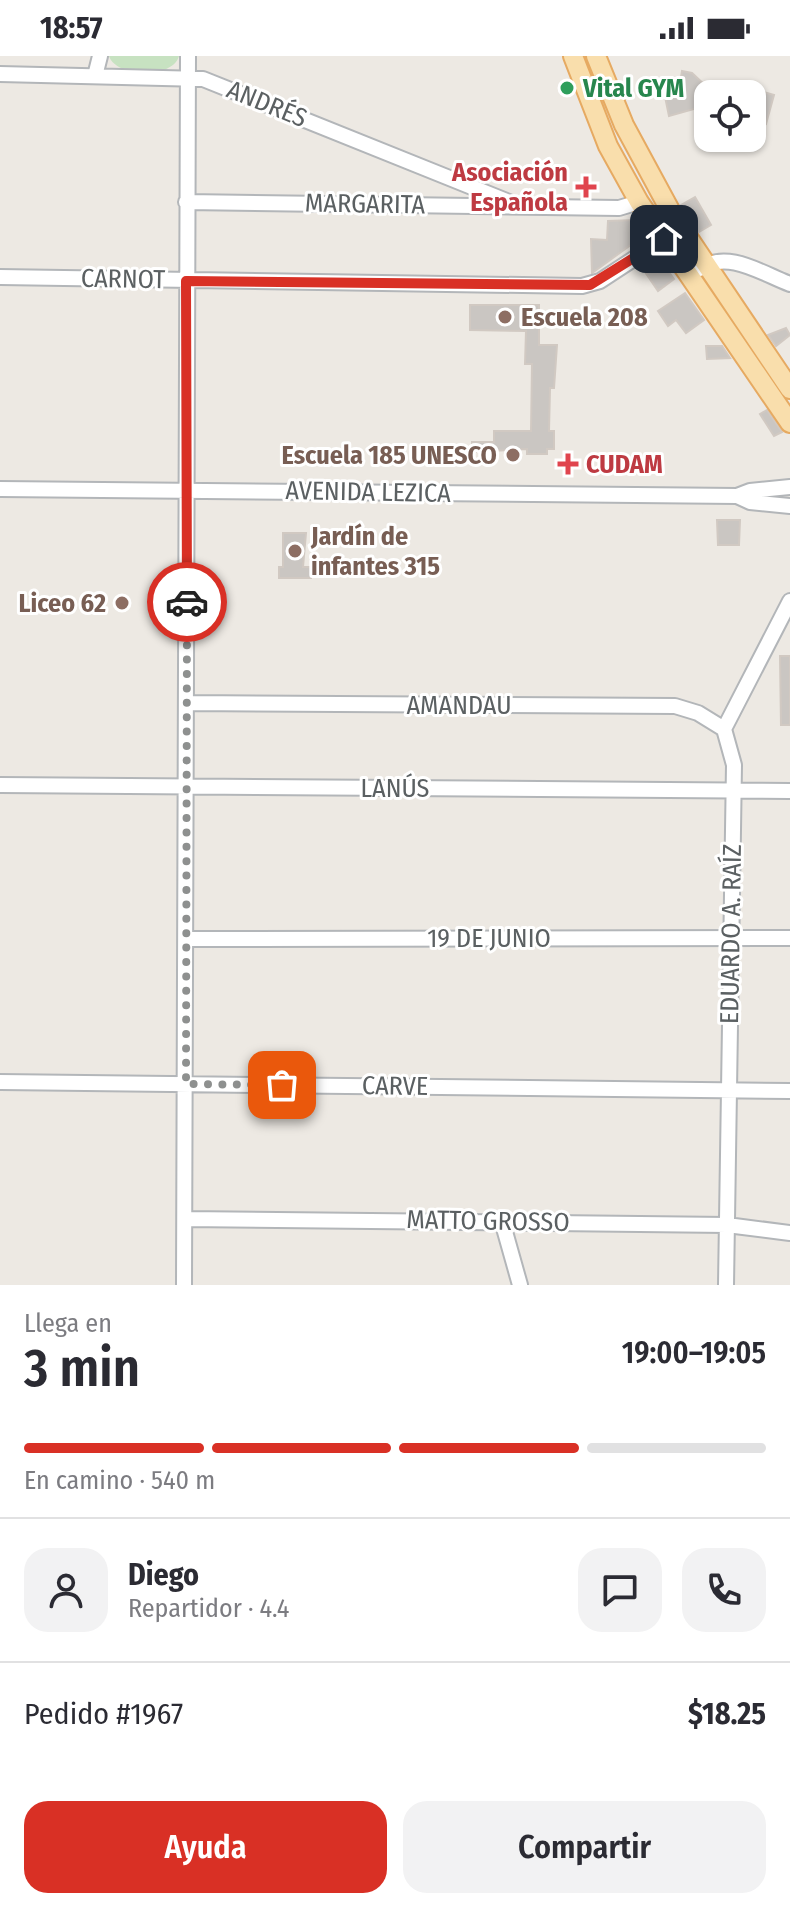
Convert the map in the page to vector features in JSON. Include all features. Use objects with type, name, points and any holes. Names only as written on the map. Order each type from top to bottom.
[{"type":"main road","points":[[573,56],[608,146],[639,202],[790,423]]},
{"type":"main road","points":[[596,56],[624,125],[658,190],[790,389]]},
{"type":"street","points":[[95,76],[100,56]]},
{"type":"street","points":[[184,1285],[188,56]]},
{"type":"street","name":"ANDRÉS","points":[[0,74],[186,78],[213,82],[519,206]]},
{"type":"street","name":"MARGARITA","points":[[186,202],[619,208],[639,202]]},
{"type":"street","name":"CARNOT","points":[[0,277],[590,285],[664,239]]},
{"type":"street","points":[[690,276],[706,264],[732,261],[790,284]]},
{"type":"street","name":"AVENIDA LEZICA","points":[[0,489],[737,496],[750,491],[790,487]]},
{"type":"street","name":"AVENIDA LEZICA","points":[[737,496],[750,502],[790,506]]},
{"type":"street","points":[[724,729],[790,601]]},
{"type":"street","name":"AMANDAU","points":[[188,703],[675,706],[698,713],[724,729]]},
{"type":"street","name":"EDUARDO A. RAÍZ","points":[[724,729],[733,755],[734,790],[726,1285]]},
{"type":"street","name":"LANÚS","points":[[0,785],[790,791]]},
{"type":"street","name":"19 DE JUNIO","points":[[187,939],[790,938]]},
{"type":"street","name":"CARVE","points":[[0,1082],[790,1091]]},
{"type":"street","name":"MATTO GROSSO","points":[[185,1219],[727,1225],[790,1233]]},
{"type":"street","points":[[502,1221],[520,1285]]},
{"type":"green space","points":[[109,56],[179,56],[175,64],[167,69],[144,73],[122,69]]},
{"type":"building","points":[[682,71],[692,73],[699,80],[694,80],[694,109],[669,116],[663,87],[673,77],[681,77]]},
{"type":"building","points":[[766,93],[774,95],[766,124]]},
{"type":"building","points":[[695,197],[711,225],[699,232],[681,205]]},
{"type":"building","points":[[636,220],[646,234],[592,273],[591,239],[607,240],[608,221]]},
{"type":"building","points":[[651,260],[658,272],[665,267],[674,279],[658,291],[641,266]]},
{"type":"building","points":[[685,293],[704,320],[686,333],[676,320],[668,326],[658,311]]},
{"type":"building","points":[[470,305],[539,305],[539,345],[557,345],[554,388],[550,388],[549,431],[554,431],[554,449],[547,449],[547,454],[527,454],[527,449],[472,452],[472,442],[494,442],[494,431],[531,431],[532,364],[525,364],[526,331],[470,330]]},
{"type":"building","points":[[786,328],[790,335],[776,346],[768,335]]},
{"type":"building","points":[[706,346],[722,346],[730,358],[707,359]]},
{"type":"building","points":[[767,410],[782,432],[774,436],[760,414]]},
{"type":"building","points":[[717,520],[740,520],[739,545],[718,545]]},
{"type":"building","points":[[283,533],[306,533],[303,567],[311,567],[311,578],[279,578],[279,567],[283,567]]},
{"type":"building","points":[[780,656],[790,656],[790,725],[781,725]]},
{"type":"way so far","points":[[187,602],[186,1084],[282,1085]]},
{"type":"place","name":"Vital GYM","points":[[567,88]]},
{"type":"place","name":"Asociación Española","points":[[586,187]]},
{"type":"place","name":"Escuela 208","points":[[505,317]]},
{"type":"place","name":"Escuela 185 UNESCO","points":[[513,455]]},
{"type":"place","name":"CUDAM","points":[[568,464]]},
{"type":"place","name":"Jardín de infantes 315","points":[[295,551]]},
{"type":"place","name":"Liceo 62","points":[[122,603]]},
{"type":"route","points":[[187,602],[186,281],[582,286],[600,281],[664,239]]}]
